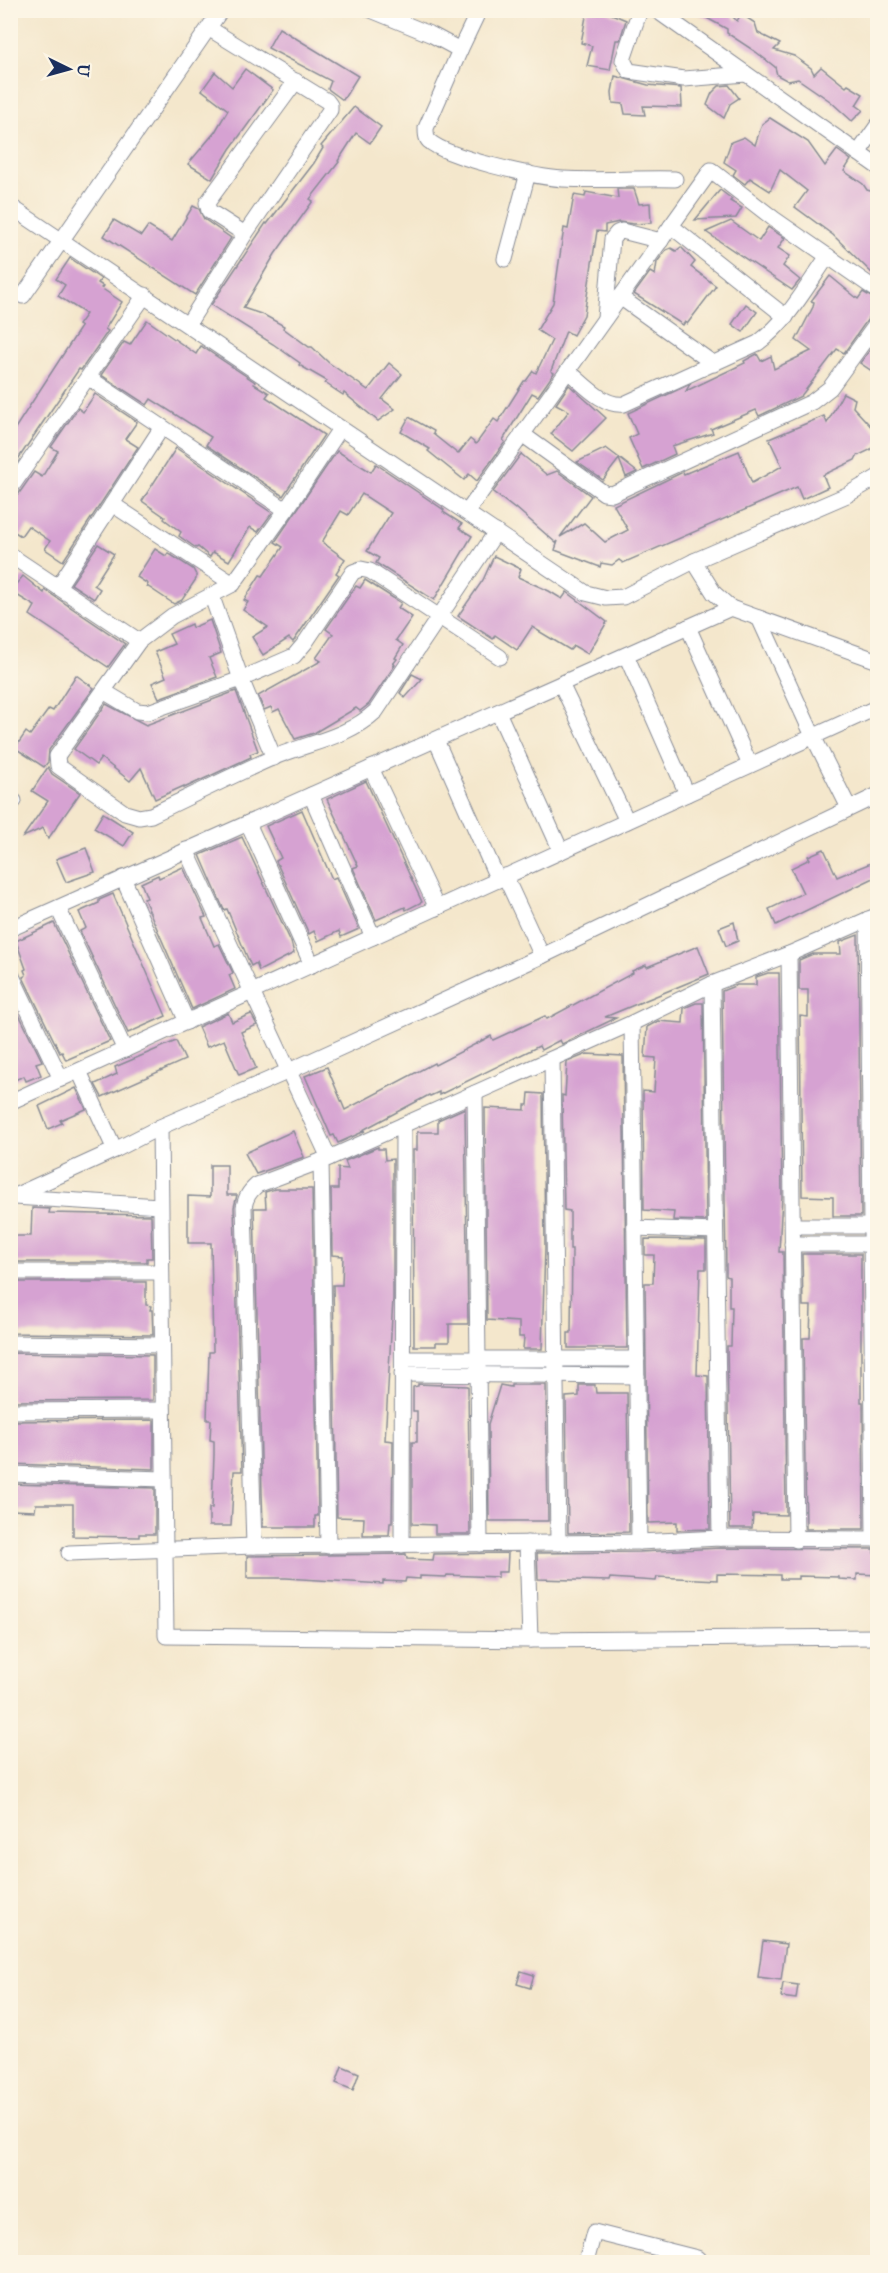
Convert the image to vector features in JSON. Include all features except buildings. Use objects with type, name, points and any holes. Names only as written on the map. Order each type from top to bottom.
[{"type":"street","points":[[23,296],[221,10]]},
{"type":"street","points":[[371,10],[432,35],[460,50]]},
{"type":"street","points":[[479,10],[426,128],[429,141],[458,154],[500,168],[528,173],[562,178],[675,179]]},
{"type":"street","points":[[640,10],[623,60],[629,71],[684,79],[746,74]]},
{"type":"street","points":[[656,10],[878,167]]},
{"type":"street","points":[[188,324],[245,234],[330,113],[330,105],[327,101],[210,29]]},
{"type":"street","points":[[245,234],[209,211],[207,204],[296,81]]},
{"type":"street","points":[[858,153],[878,125]]},
{"type":"street","points":[[467,512],[711,170],[774,219],[878,291]]},
{"type":"street","points":[[505,259],[528,173]]},
{"type":"street","points":[[10,206],[586,593],[606,598],[622,597],[694,561],[847,495],[878,477]]},
{"type":"street","points":[[671,226],[786,317]]},
{"type":"street","points":[[604,319],[612,240],[617,233],[622,231],[661,240]]},
{"type":"street","points":[[568,371],[608,403],[624,404],[758,343],[786,317],[828,256]]},
{"type":"street","points":[[10,489],[145,295]]},
{"type":"street","points":[[620,297],[714,364]]},
{"type":"street","points":[[522,434],[604,493],[612,494],[812,402],[830,388],[878,322]]},
{"type":"street","points":[[89,378],[286,510]]},
{"type":"street","points":[[58,587],[162,427]]},
{"type":"street","points":[[340,429],[233,584],[172,616],[139,641],[105,692],[57,756],[58,766],[124,813],[139,817],[151,815],[274,758],[347,732],[364,723],[376,711],[496,532]]},
{"type":"street","points":[[112,504],[233,584]]},
{"type":"street","points":[[10,555],[139,641]]},
{"type":"street","points":[[694,561],[714,593],[731,608],[878,661]]},
{"type":"street","points":[[105,692],[137,711],[148,712],[242,679],[294,656],[353,572],[361,569],[369,571],[500,657]]},
{"type":"street","points":[[212,597],[274,758]]},
{"type":"street","points":[[10,928],[731,608]]},
{"type":"street","points":[[759,618],[849,808]]},
{"type":"street","points":[[688,627],[750,765]]},
{"type":"street","points":[[626,655],[687,794]]},
{"type":"street","points":[[561,684],[627,821]]},
{"type":"street","points":[[10,1102],[878,707]]},
{"type":"street","points":[[498,712],[561,851]]},
{"type":"street","points":[[436,740],[542,956]]},
{"type":"street","points":[[371,768],[437,908]]},
{"type":"street","points":[[311,795],[373,937]]},
{"type":"street","points":[[11,1198],[160,1127],[542,956],[878,795]]},
{"type":"street","points":[[248,823],[312,965]]},
{"type":"street","points":[[186,850],[289,1071],[325,1159],[328,1546]]},
{"type":"street","points":[[123,878],[187,1022]]},
{"type":"street","points":[[58,908],[125,1050]]},
{"type":"street","points":[[69,1553],[254,1546],[639,1542],[720,1538],[876,1539],[873,917],[789,954],[712,984],[632,1023],[325,1159],[256,1185],[245,1197],[244,1207],[254,1546]]},
{"type":"street","points":[[789,954],[796,1540]]},
{"type":"street","points":[[10,972],[61,1079]]},
{"type":"street","points":[[712,984],[720,1538]]},
{"type":"street","points":[[632,1023],[639,1542]]},
{"type":"street","points":[[552,1059],[558,1543]]},
{"type":"street","points":[[79,1071],[115,1150]]},
{"type":"street","points":[[475,1093],[480,1544]]},
{"type":"street","points":[[402,1545],[403,1125]]},
{"type":"street","points":[[160,1127],[166,1636],[530,1640],[878,1637]]},
{"type":"street","points":[[11,1198],[160,1206]]},
{"type":"street","points":[[792,1226],[874,1226]]},
{"type":"street","points":[[635,1228],[716,1231]]},
{"type":"street","points":[[792,1244],[874,1244]]},
{"type":"street","points":[[10,1272],[161,1272]]},
{"type":"street","points":[[10,1343],[162,1345]]},
{"type":"street","points":[[478,1367],[556,1359],[637,1359]]},
{"type":"street","points":[[403,1366],[478,1367],[556,1375],[637,1376]]},
{"type":"street","points":[[10,1411],[162,1410]]},
{"type":"street","points":[[10,1474],[163,1479]]},
{"type":"street","points":[[526,1543],[530,1640]]},
{"type":"street","points":[[586,2262],[594,2232],[697,2258],[701,2262]]}]
